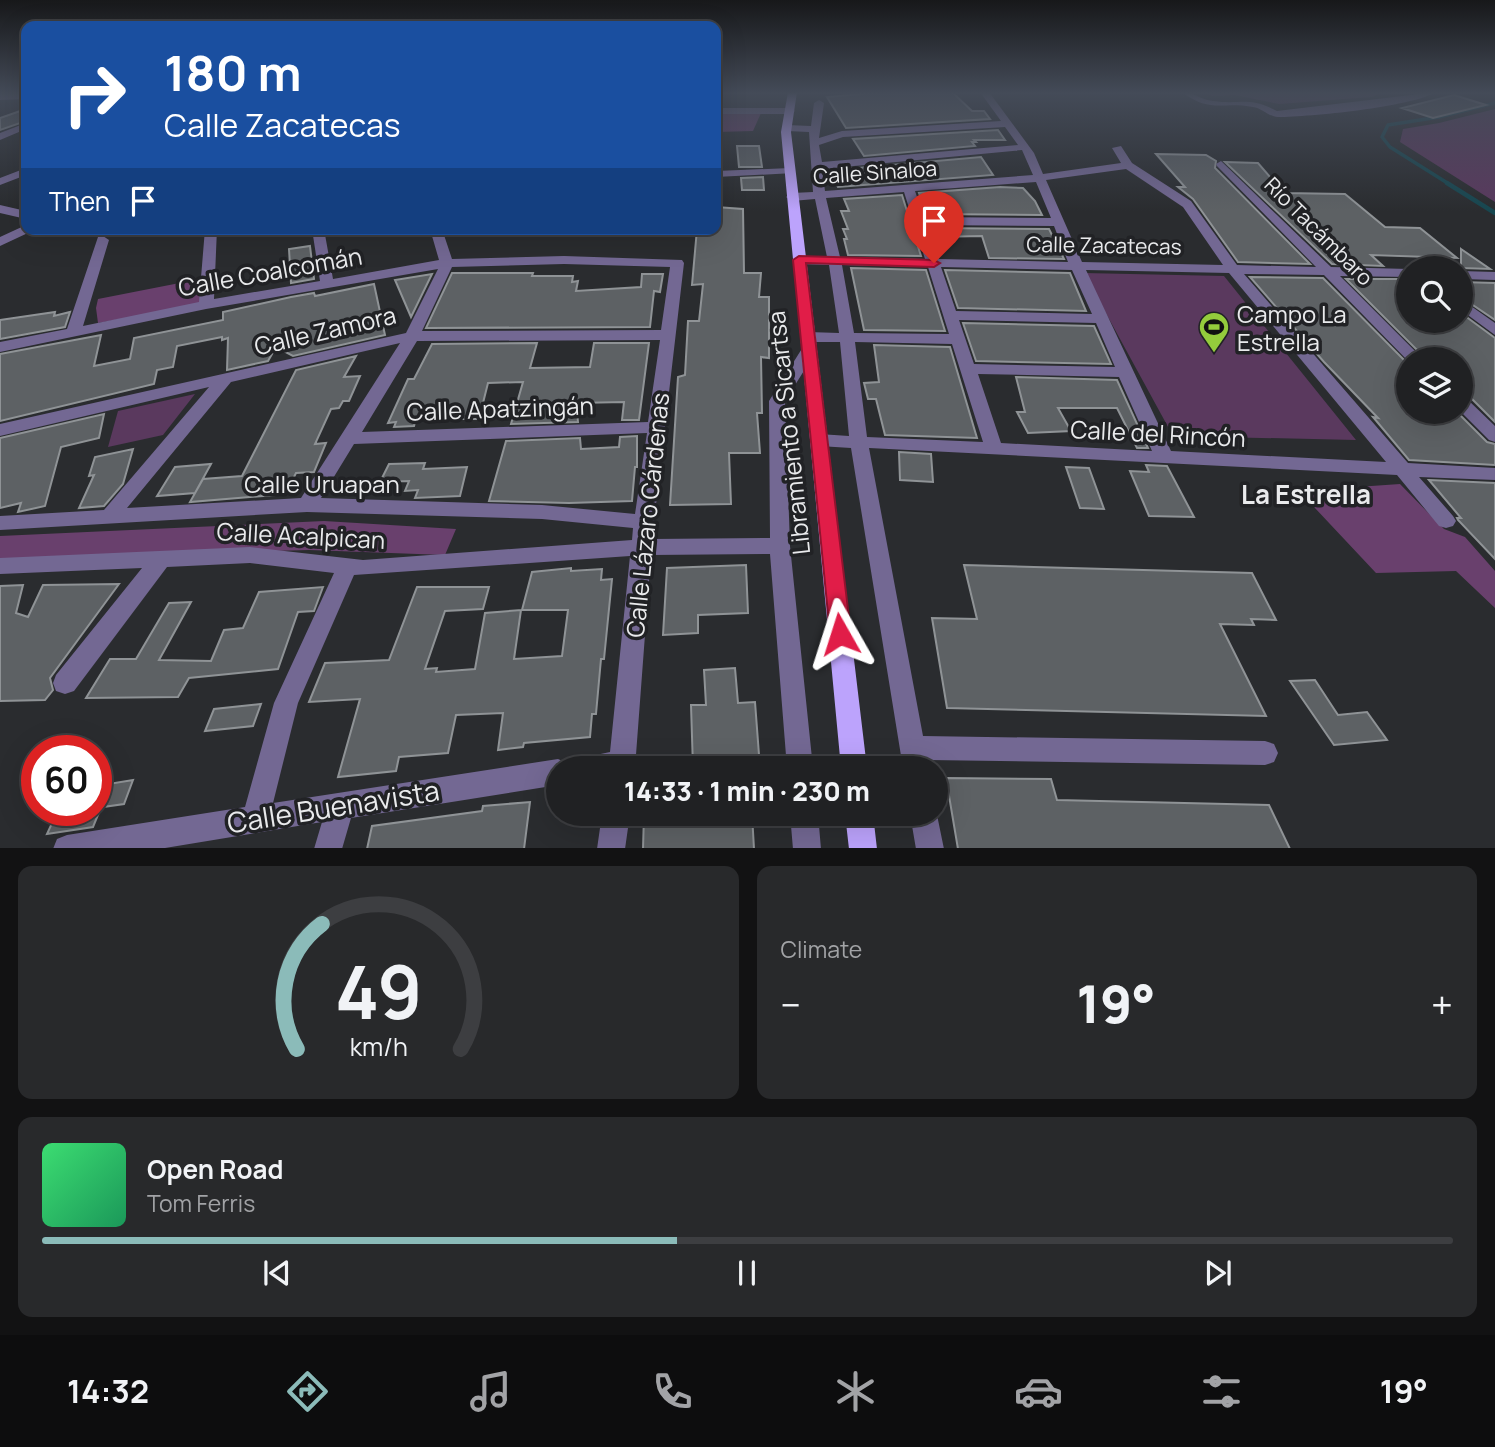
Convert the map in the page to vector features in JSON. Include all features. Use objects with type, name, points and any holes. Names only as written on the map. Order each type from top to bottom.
[{"type":"main road","name":"Libramiento a Sicartsa","points":[[787,132],[853,756]]},
{"type":"main road","points":[[860,826],[863,848]]},
{"type":"street","points":[[815,132],[819,196],[842,294],[859,442],[915,756]]},
{"type":"street","points":[[814,143],[842,134],[882,132]]},
{"type":"street","points":[[1014,132],[1025,147],[1164,457]]},
{"type":"street","points":[[818,166],[1025,147]]},
{"type":"street","points":[[1117,148],[1128,165],[1187,204],[1233,269],[1446,521]]},
{"type":"street","name":"Río Tacámbaro","points":[[1220,164],[1403,347]]},
{"type":"street","name":"Calle Sinaloa","points":[[792,197],[1039,178],[1128,165]]},
{"type":"street","points":[[721,174],[790,171]]},
{"type":"street","points":[[0,182],[21,173]]},
{"type":"street","points":[[909,189],[994,449]]},
{"type":"street","points":[[0,209],[21,214]]},
{"type":"street","points":[[919,221],[1058,222]]},
{"type":"street","points":[[0,242],[21,232]]},
{"type":"street","points":[[206,305],[211,235]]},
{"type":"street","points":[[319,235],[327,284]]},
{"type":"street","points":[[307,505],[346,438],[412,336],[447,263],[438,235]]},
{"type":"street","points":[[73,333],[103,240]]},
{"type":"street","name":"Calle Coalcomán","points":[[0,346],[206,305],[447,263],[564,260],[677,263]]},
{"type":"street","name":"Calle Zacatecas","points":[[799,260],[1396,273]]},
{"type":"street","name":"Calle Lázaro Cárdenas","points":[[624,756],[641,547],[677,263]]},
{"type":"street","points":[[1473,275],[1495,276]]},
{"type":"street","points":[[1473,313],[1495,330]]},
{"type":"street","points":[[950,315],[1101,318]]},
{"type":"street","name":"Calle Zamora","points":[[0,429],[412,336],[668,335]]},
{"type":"street","points":[[799,756],[780,546],[777,401],[808,344],[846,338],[958,340]]},
{"type":"street","points":[[968,369],[1125,372]]},
{"type":"street","points":[[109,517],[227,377]]},
{"type":"street","points":[[1473,415],[1495,436]]},
{"type":"street","name":"Calle Apatzingán","points":[[346,438],[656,427]]},
{"type":"street","name":"Calle del Rincón","points":[[819,440],[1495,474]]},
{"type":"street","name":"Calle Uruapan","points":[[0,523],[307,505],[542,512],[645,522]]},
{"type":"street","points":[[641,547],[780,546]]},
{"type":"street","name":"Calle Acalpican","points":[[0,566],[250,555],[363,568],[641,547]]},
{"type":"street","points":[[65,684],[162,558]]},
{"type":"street","points":[[256,818],[286,703],[348,566]]},
{"type":"street","points":[[948,758],[1265,753]]},
{"type":"street","name":"Calle Buenavista","points":[[73,848],[546,774]]},
{"type":"street","points":[[328,848],[342,804]]},
{"type":"street","points":[[611,848],[614,826]]},
{"type":"street","points":[[805,826],[807,848]]},
{"type":"street","points":[[926,826],[930,848]]},
{"type":"shaded area","points":[[1402,132],[1495,132],[1495,202],[1400,142]]},
{"type":"shaded area","points":[[1084,273],[1224,276],[1356,440],[1173,436]]},
{"type":"shaded area","points":[[200,279],[200,305],[98,323],[98,299]]},
{"type":"shaded area","points":[[195,394],[163,435],[108,447],[118,411]]},
{"type":"shaded area","points":[[1400,484],[1444,529],[1465,537],[1495,571],[1495,608],[1456,571],[1376,573],[1299,491]]},
{"type":"shaded area","points":[[324,521],[456,529],[445,555],[309,550],[0,559],[0,536]]},
{"type":"building","points":[[999,132],[1005,140],[974,140],[976,142],[972,142],[975,146],[864,156],[853,139]]},
{"type":"building","points":[[737,146],[759,146],[762,167],[739,167]]},
{"type":"building","points":[[1156,154],[1206,155],[1216,161],[1215,168],[1310,264],[1238,262],[1193,199],[1178,187],[1185,187]]},
{"type":"building","points":[[981,157],[993,175],[838,187],[835,180],[838,179],[834,170]]},
{"type":"building","points":[[1225,162],[1258,163],[1284,193],[1345,194],[1385,227],[1420,228],[1455,256],[1371,255],[1383,266],[1332,264]]},
{"type":"building","points":[[763,177],[764,190],[742,190],[741,178]]},
{"type":"building","points":[[1000,187],[1023,188],[1035,201],[1042,215],[926,214],[919,193]]},
{"type":"building","points":[[902,195],[921,256],[848,255],[843,229],[848,229],[841,211],[849,211],[844,199]]},
{"type":"building","points":[[721,207],[743,209],[744,273],[761,273],[759,297],[769,297],[769,358],[761,357],[762,413],[757,413],[760,453],[729,453],[731,504],[670,505],[678,377],[685,375],[688,321],[699,321],[703,284],[692,285],[696,235],[721,235]]},
{"type":"building","points":[[931,228],[1049,229],[1064,259],[989,258],[982,236],[934,237]]},
{"type":"building","points":[[310,246],[314,279],[291,283],[289,249]]},
{"type":"building","points":[[1461,249],[1471,256],[1461,256]]},
{"type":"building","points":[[1473,257],[1490,269],[1473,268]]},
{"type":"building","points":[[851,268],[926,270],[945,331],[864,330]]},
{"type":"building","points":[[945,270],[1070,273],[1086,311],[958,308]]},
{"type":"building","points":[[452,273],[573,276],[572,282],[578,281],[576,291],[641,287],[642,274],[663,274],[660,292],[654,291],[650,327],[426,328]]},
{"type":"building","points":[[432,274],[411,317],[395,280]]},
{"type":"building","points":[[1250,277],[1323,278],[1396,352],[1396,424],[1469,424],[1487,442],[1495,444],[1495,465],[1409,460],[1373,417],[1378,418],[1324,362]]},
{"type":"building","points":[[1346,279],[1396,279],[1396,329]]},
{"type":"building","points":[[1473,282],[1495,283],[1495,320],[1473,305]]},
{"type":"building","points":[[374,284],[385,335],[293,356],[276,347],[268,361],[227,370],[228,338],[177,346],[173,367],[157,370],[154,384],[0,421],[0,354],[101,335],[94,366],[130,359],[134,338],[223,320],[223,312],[291,297],[314,293],[315,296]]},
{"type":"building","points":[[55,312],[54,316],[70,312],[65,327],[0,339],[0,320]]},
{"type":"building","points":[[1473,322],[1495,338],[1495,422],[1473,400],[1473,347],[1414,347],[1400,333],[1473,333]]},
{"type":"building","points":[[963,323],[1094,326],[1111,364],[976,361]]},
{"type":"building","points":[[537,343],[530,368],[590,367],[594,343],[649,343],[639,420],[622,420],[624,402],[576,403],[578,422],[511,424],[523,382],[488,383],[479,419],[416,419],[414,426],[394,427],[396,422],[388,423],[408,379],[414,379],[432,344]]},
{"type":"building","points":[[874,345],[950,347],[977,438],[885,435],[876,399],[868,399],[864,383],[879,382]]},
{"type":"building","points":[[356,356],[344,377],[360,376],[349,401],[343,401],[339,408],[331,409],[315,444],[326,443],[314,472],[296,473],[292,481],[281,482],[275,495],[190,502],[203,479],[242,476],[296,370]]},
{"type":"building","points":[[1016,377],[1117,380],[1148,448],[1137,448],[1117,408],[1058,408],[1071,431],[1028,433],[1017,412],[1025,412]]},
{"type":"building","points":[[104,414],[99,438],[61,447],[45,506],[18,512],[21,503],[0,508],[0,438]]},
{"type":"building","points":[[637,436],[637,467],[632,501],[489,501],[506,441],[580,438],[581,449],[619,447],[620,437]]},
{"type":"building","points":[[133,449],[123,484],[104,506],[79,508],[94,475],[89,476],[95,457]]},
{"type":"building","points":[[899,452],[931,454],[933,482],[900,480]]},
{"type":"building","points":[[425,463],[423,469],[467,467],[460,496],[415,498],[418,490],[405,491],[409,481],[380,482],[389,464]]},
{"type":"building","points":[[211,464],[195,493],[157,496],[175,467]]},
{"type":"building","points":[[1146,465],[1167,466],[1194,517],[1149,516],[1130,471],[1149,472]]},
{"type":"building","points":[[1066,467],[1089,468],[1104,509],[1080,508]]},
{"type":"building","points":[[1429,480],[1495,483],[1495,559],[1458,520],[1457,518],[1461,518]]},
{"type":"building","points":[[746,565],[748,613],[698,615],[698,633],[663,635],[667,568]]},
{"type":"building","points":[[964,565],[1252,573],[1276,620],[1251,619],[1254,625],[1220,624],[1266,716],[947,708],[932,618],[977,619]]},
{"type":"building","points":[[571,568],[571,571],[602,569],[601,580],[612,579],[604,659],[601,659],[596,714],[592,714],[590,737],[524,743],[523,747],[498,750],[503,713],[456,715],[448,753],[399,757],[396,771],[338,777],[360,699],[309,702],[325,663],[389,660],[417,587],[489,587],[483,609],[445,611],[425,669],[437,668],[436,672],[475,669],[485,613],[521,610],[514,659],[562,656],[568,610],[522,610],[532,572]]},
{"type":"building","points":[[119,584],[50,678],[53,690],[45,700],[0,701],[0,586],[23,585],[16,613],[28,617],[43,585]]},
{"type":"building","points":[[323,587],[314,611],[298,612],[278,669],[189,678],[178,697],[86,698],[110,659],[136,659],[169,603],[191,602],[159,660],[211,661],[224,630],[243,628],[259,592]]},
{"type":"building","points":[[735,668],[738,703],[755,702],[759,756],[693,756],[691,705],[706,705],[704,670]]},
{"type":"building","points":[[1315,680],[1338,715],[1367,712],[1387,740],[1334,745],[1290,681]]},
{"type":"building","points":[[261,704],[253,726],[205,731],[214,709]]},
{"type":"building","points":[[948,778],[1051,779],[1057,800],[1269,805],[1290,848],[958,848]]},
{"type":"building","points":[[133,780],[124,804],[112,806],[112,783]]},
{"type":"building","points":[[530,802],[524,848],[367,848],[372,826],[482,811],[483,806]]},
{"type":"building","points":[[51,826],[93,826],[93,827],[47,834]]},
{"type":"building","points":[[644,826],[753,826],[754,848],[643,848]]},
{"type":"waterway","points":[[1385,132],[1382,137],[1390,147],[1449,184]]},
{"type":"waterway","points":[[1447,183],[1495,213]]},
{"type":"place","name":"Campo La Estrella","points":[[1214,354]]},
{"type":"district","name":"La Estrella","points":[[1306,494]]},
{"type":"route","points":[[840,634],[799,260],[934,263]]}]
